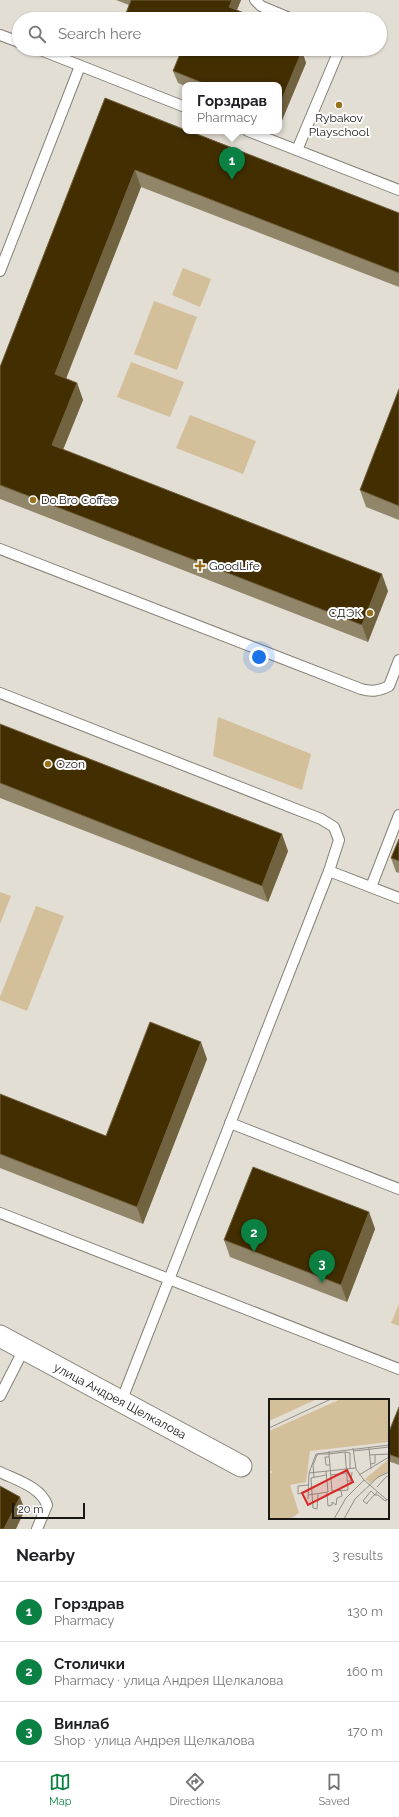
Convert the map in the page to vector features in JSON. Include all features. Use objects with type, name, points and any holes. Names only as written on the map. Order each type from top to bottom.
[{"type":"street","name":"улица Андрея Щелкалова","points":[[0,1336],[241,1466]]},
{"type":"lane","points":[[255,0],[261,6],[275,12]]},
{"type":"lane","points":[[0,35],[12,39]]},
{"type":"lane","points":[[55,56],[182,105]]},
{"type":"lane","points":[[297,150],[337,56]]},
{"type":"lane","points":[[0,271],[80,66]]},
{"type":"lane","points":[[256,134],[399,190]]},
{"type":"lane","points":[[0,549],[372,692],[389,686],[399,660]]},
{"type":"lane","points":[[0,693],[322,819],[334,827],[339,840],[121,1402]]},
{"type":"lane","points":[[371,887],[399,816]]},
{"type":"lane","points":[[328,871],[399,898]]},
{"type":"lane","points":[[230,1123],[399,1189]]},
{"type":"lane","points":[[0,1213],[399,1369]]},
{"type":"lane","points":[[0,1396],[24,1349]]},
{"type":"lane","points":[[0,1472],[36,1490],[45,1498],[47,1505],[36,1529]]},
{"type":"shaded area","points":[[183,268],[211,279],[200,307],[172,295]]},
{"type":"shaded area","points":[[154,301],[197,317],[177,370],[134,354]]},
{"type":"shaded area","points":[[131,362],[184,382],[170,417],[117,397]]},
{"type":"shaded area","points":[[190,415],[256,441],[243,474],[176,448]]},
{"type":"shaded area","points":[[218,717],[311,754],[302,790],[213,756]]},
{"type":"shaded area","points":[[0,892],[11,896],[0,924]]},
{"type":"shaded area","points":[[36,906],[64,916],[27,1011],[0,1000],[0,997]]},
{"type":"shaded area","points":[[399,1304],[399,1326],[391,1323]]},
{"type":"building","points":[[131,0],[232,0],[229,7],[242,12],[126,12]]},
{"type":"building","points":[[179,56],[300,56],[282,99],[282,82],[200,82],[173,71]]},
{"type":"building","points":[[105,98],[182,129],[182,134],[197,134],[399,213],[399,273],[135,170],[55,374],[77,383],[52,445],[382,574],[362,625],[0,485],[0,367]]},
{"type":"building","points":[[399,389],[399,506],[360,490]]},
{"type":"building","points":[[0,724],[282,834],[262,886],[0,783]]},
{"type":"building","points":[[399,839],[399,861],[391,858]]},
{"type":"building","points":[[150,1022],[201,1042],[137,1207],[0,1154],[0,1094],[106,1136]]},
{"type":"building","points":[[253,1167],[369,1212],[341,1285],[224,1240]]},
{"type":"building","points":[[399,1407],[399,1458],[389,1454],[389,1432]]},
{"type":"building","points":[[0,1486],[20,1497],[4,1529],[0,1529]]},
{"type":"place","name":"Rybakov Playschool","points":[[339,105]]},
{"type":"place","name":"Горздрав","points":[[232,180]]},
{"type":"place","name":"Do.Bro Coffee","points":[[33,500]]},
{"type":"place","name":"GoodLife","points":[[200,566]]},
{"type":"place","name":"СДЭК","points":[[370,613]]},
{"type":"place","name":"Ozon","points":[[48,764]]},
{"type":"place","name":"Столички","points":[[254,1252]]},
{"type":"place","name":"Винлаб","points":[[322,1283]]}]
